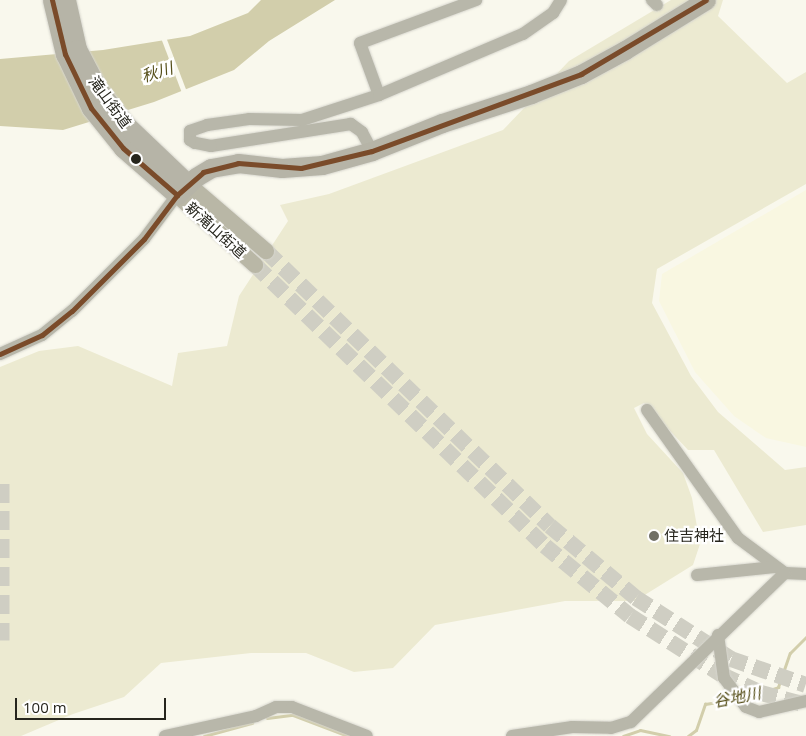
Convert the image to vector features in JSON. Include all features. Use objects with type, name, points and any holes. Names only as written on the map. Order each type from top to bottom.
[{"type":"highway","name":"滝山街道","points":[[52,0],[60,39],[77,83],[99,120],[123,148],[183,190]]},
{"type":"highway","name":"滝山街道","points":[[66,0],[72,32],[84,64],[114,112],[183,190]]},
{"type":"highway","points":[[183,190],[203,172],[227,164],[301,168],[372,151],[442,123],[531,94],[580,74],[706,0]]},
{"type":"main road","name":"新滝山街道","points":[[183,190],[266,251]]},
{"type":"main road","name":"新滝山街道","points":[[183,190],[255,265]]},
{"type":"street","points":[[379,95],[360,43],[476,0]]},
{"type":"street","points":[[372,151],[362,132],[351,124],[211,146],[195,143],[189,136],[196,128],[218,123],[249,119],[302,120],[379,95],[540,25],[553,14],[561,0]]},
{"type":"street","points":[[0,354],[42,335],[72,311],[144,239],[183,190]]},
{"type":"street","points":[[647,410],[738,538],[780,570]]},
{"type":"street","points":[[512,736],[572,727],[611,728],[631,722],[780,570]]},
{"type":"street","points":[[697,575],[780,570],[806,574]]},
{"type":"street","points":[[718,635],[724,678],[737,698],[759,712],[806,701]]},
{"type":"street","points":[[169,735],[249,718],[276,707],[292,707],[366,736]]},
{"type":"shaded area","points":[[671,0],[723,0],[718,16],[787,83],[806,72],[806,184],[657,269],[652,303],[691,376],[718,412],[785,470],[806,467],[806,525],[763,532],[714,450],[688,450],[644,403],[634,408],[647,434],[683,473],[692,498],[700,544],[693,565],[635,601],[565,601],[435,625],[393,668],[354,672],[306,653],[251,653],[161,663],[124,697],[73,714],[21,736],[0,736],[0,367],[39,351],[78,346],[172,386],[178,353],[227,346],[239,296],[288,221],[280,205],[329,194],[503,130],[569,61]]},
{"type":"shaded area","points":[[806,190],[806,447],[766,438],[734,416],[695,372],[659,301],[662,274]]},
{"type":"water","name":"秋川","points":[[261,0],[335,0],[269,41],[234,70],[154,102],[63,130],[0,126],[0,59],[103,50],[190,36],[248,13]]},
{"type":"pier","points":[[166,37],[187,92],[182,93],[161,38]]},
{"type":"waterway","name":"谷地川","points":[[743,698],[778,687],[790,653],[806,637]]},
{"type":"waterway","name":"谷地川","points":[[688,736],[696,730],[705,704],[735,699]]},
{"type":"waterway","name":"谷地川","points":[[267,718],[293,715],[348,736]]},
{"type":"waterway","name":"谷地川","points":[[204,736],[252,723]]},
{"type":"waterway","name":"谷地川","points":[[623,736],[640,730],[669,736]]},
{"type":"tunnel","points":[[266,251],[550,526],[636,598],[731,659],[806,685]]},
{"type":"tunnel","points":[[255,265],[545,546],[630,616],[722,675],[761,693],[806,705]]},
{"type":"tunnel","points":[[0,483],[0,640]]},
{"type":"transit line","points":[[52,0],[65,54],[91,108],[123,148],[177,195]]},
{"type":"transit line","points":[[0,354],[42,335],[72,311],[144,239],[177,195],[203,172],[238,163],[301,168],[372,151],[581,74],[706,0]]},
{"type":"place","name":"住吉神社","points":[[654,536]]}]
